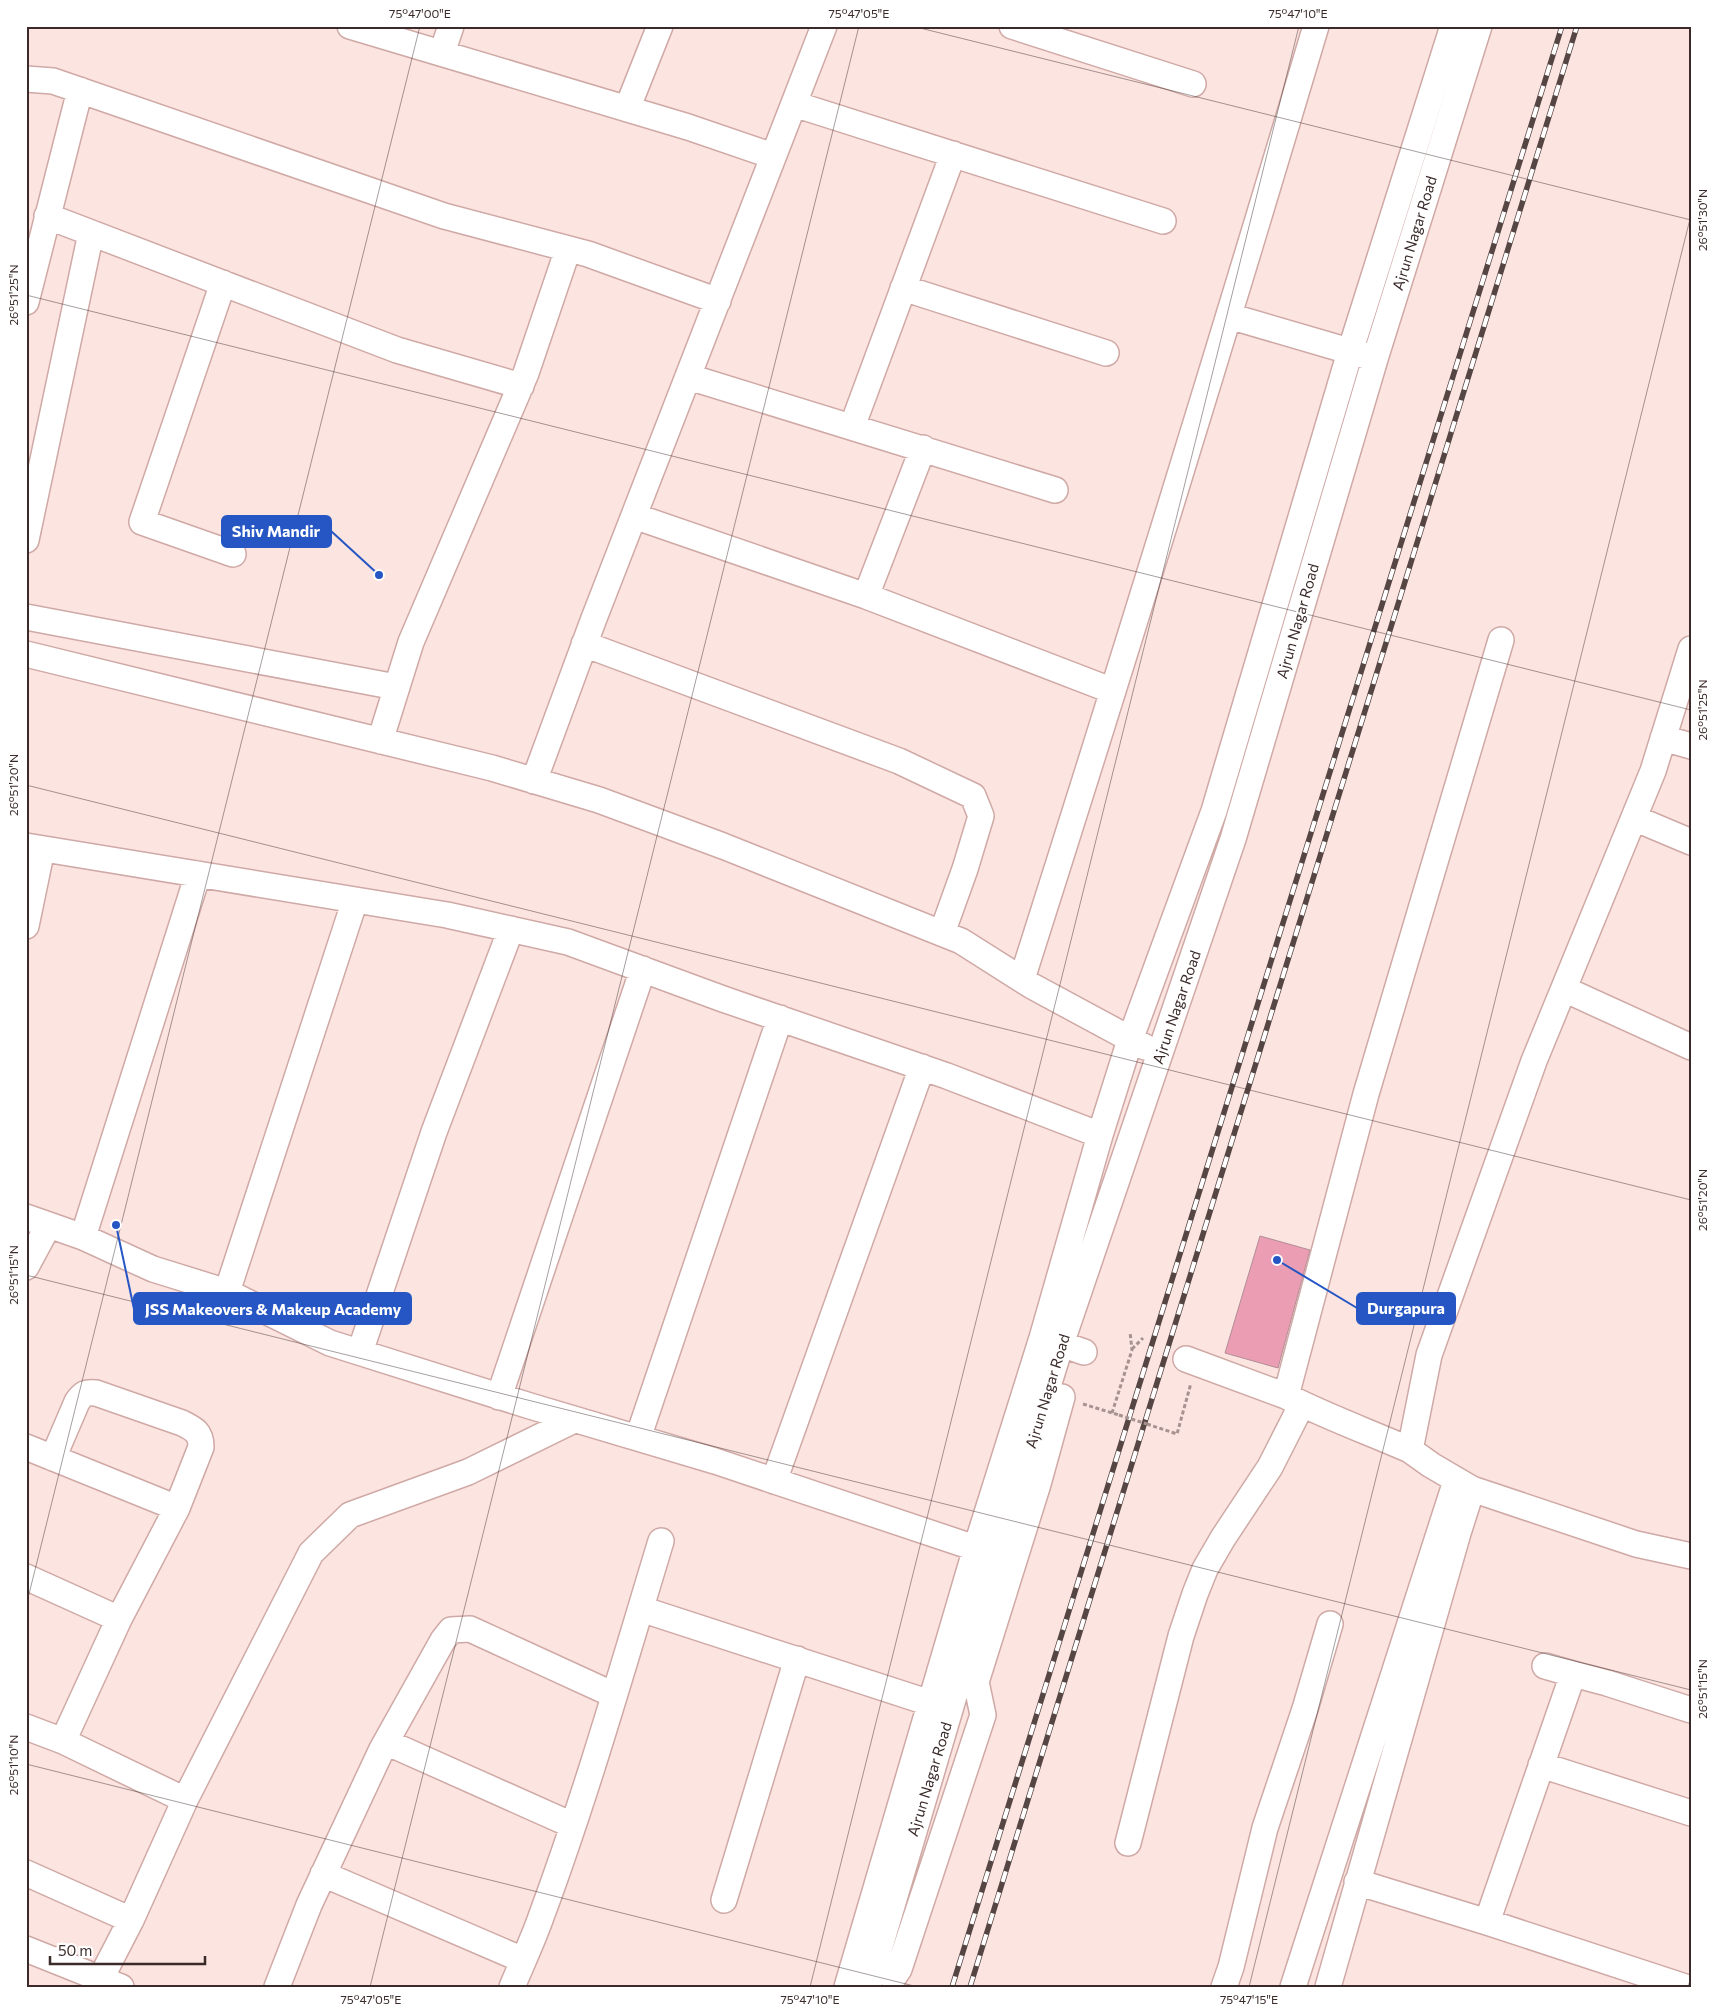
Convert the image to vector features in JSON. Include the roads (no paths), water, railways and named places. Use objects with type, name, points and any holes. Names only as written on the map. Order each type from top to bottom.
[{"type":"street","points":[[350,26],[688,127],[774,156]]},
{"type":"street","points":[[442,53],[451,26]]},
{"type":"street","points":[[627,109],[660,26]]},
{"type":"street","points":[[534,780],[584,644],[824,26]]},
{"type":"street","points":[[1012,26],[1193,84]]},
{"type":"street","points":[[1022,979],[1114,691],[1230,316],[1316,26]]},
{"type":"street","name":"Ajrun Nagar Road","points":[[868,1987],[1042,1338],[1100,1135],[1130,1040],[1214,811],[1350,352],[1453,26]]},
{"type":"street","name":"Ajrun Nagar Road","points":[[847,1987],[930,1703],[1061,1344],[1233,839],[1375,359],[1479,26]]},
{"type":"street","points":[[26,79],[53,80],[444,216],[588,254],[718,301]]},
{"type":"street","points":[[26,302],[80,90]]},
{"type":"street","points":[[794,104],[1163,221]]},
{"type":"street","points":[[852,427],[953,154]]},
{"type":"street","points":[[47,216],[396,350],[521,386]]},
{"type":"street","points":[[26,540],[91,233]]},
{"type":"street","points":[[380,741],[411,642],[521,386],[568,249]]},
{"type":"street","points":[[223,283],[142,522],[233,554]]},
{"type":"street","points":[[903,288],[1106,353]]},
{"type":"street","points":[[1230,316],[1375,359]]},
{"type":"street","points":[[688,377],[1055,490]]},
{"type":"street","points":[[866,596],[923,448]]},
{"type":"street","points":[[634,516],[866,596],[1114,691]]},
{"type":"street","points":[[26,617],[396,687]]},
{"type":"street","points":[[75,666],[83,628]]},
{"type":"street","points":[[1128,1843],[1181,1636],[1195,1594],[1205,1568],[1270,1467],[1294,1400],[1369,1085],[1501,640]]},
{"type":"street","points":[[584,644],[899,761],[973,796],[981,816],[965,869],[942,933]]},
{"type":"street","points":[[1410,1450],[1429,1355],[1534,1061],[1653,771],[1691,649]]},
{"type":"street","points":[[26,654],[492,768],[599,800],[723,846],[961,941],[1022,979],[1130,1040],[1160,1054]]},
{"type":"street","points":[[1663,738],[1691,746]]},
{"type":"street","points":[[1634,818],[1691,842]]},
{"type":"street","points":[[26,926],[34,847],[447,915],[568,942],[922,1067],[1100,1135]]},
{"type":"street","points":[[83,1237],[198,874]]},
{"type":"street","points":[[227,1292],[355,900]]},
{"type":"street","points":[[360,1352],[434,1132],[511,929]]},
{"type":"street","points":[[499,1397],[643,969]]},
{"type":"street","points":[[1564,989],[1691,1046]]},
{"type":"street","points":[[638,1438],[780,1018]]},
{"type":"street","points":[[774,1481],[922,1067]]},
{"type":"street","points":[[26,1267],[37,1221],[83,1237],[153,1269],[227,1292],[330,1343],[774,1481],[986,1551]]},
{"type":"street","points":[[875,1958],[892,1982],[900,1969],[982,1715],[976,1682],[1080,1350],[1042,1338]]},
{"type":"street","points":[[1192,1361],[1294,1400],[1322,1415],[1367,1431],[1410,1450],[1464,1485],[1636,1544],[1691,1556]]},
{"type":"street","points":[[53,1458],[77,1402],[84,1393],[96,1393],[182,1423],[200,1434],[201,1447],[177,1508],[119,1619],[63,1741]]},
{"type":"street","points":[[26,1949],[111,1983],[131,1920],[185,1800],[311,1553],[350,1514],[468,1472],[574,1420]]},
{"type":"street","points":[[26,1447],[177,1508]]},
{"type":"street","points":[[1328,1987],[1455,1542],[1464,1485]]},
{"type":"street","points":[[1293,1987],[1464,1485]]},
{"type":"street","points":[[512,1987],[541,1918],[614,1695],[661,1541]]},
{"type":"street","points":[[26,1576],[119,1619]]},
{"type":"street","points":[[640,1609],[930,1703]]},
{"type":"street","points":[[1224,1987],[1265,1828],[1305,1709],[1330,1624]]},
{"type":"street","points":[[277,1987],[309,1905],[386,1742],[443,1640],[451,1630],[470,1629],[614,1695]]},
{"type":"street","points":[[724,1900],[797,1659]]},
{"type":"street","points":[[1545,1666],[1607,1682],[1691,1710]]},
{"type":"street","points":[[1487,1922],[1572,1674]]},
{"type":"street","points":[[26,1726],[63,1741],[185,1800]]},
{"type":"street","points":[[386,1742],[572,1825]]},
{"type":"street","points":[[1541,1765],[1691,1813]]},
{"type":"street","points":[[26,1873],[131,1920]]},
{"type":"street","points":[[324,1874],[523,1960]]},
{"type":"street","points":[[1357,1882],[1487,1922],[1684,1987]]},
{"type":"street","points":[[26,1966],[76,1987]]},
{"type":"railway","points":[[952,1987],[1562,26]]},
{"type":"railway","points":[[970,1987],[1577,26]]},
{"type":"place","name":"Shiv Mandir","points":[[379,575]]},
{"type":"place","name":"JSS Makeovers & Makeup Academy","points":[[116,1225]]},
{"type":"place","name":"Durgapura","points":[[1277,1260]]}]
